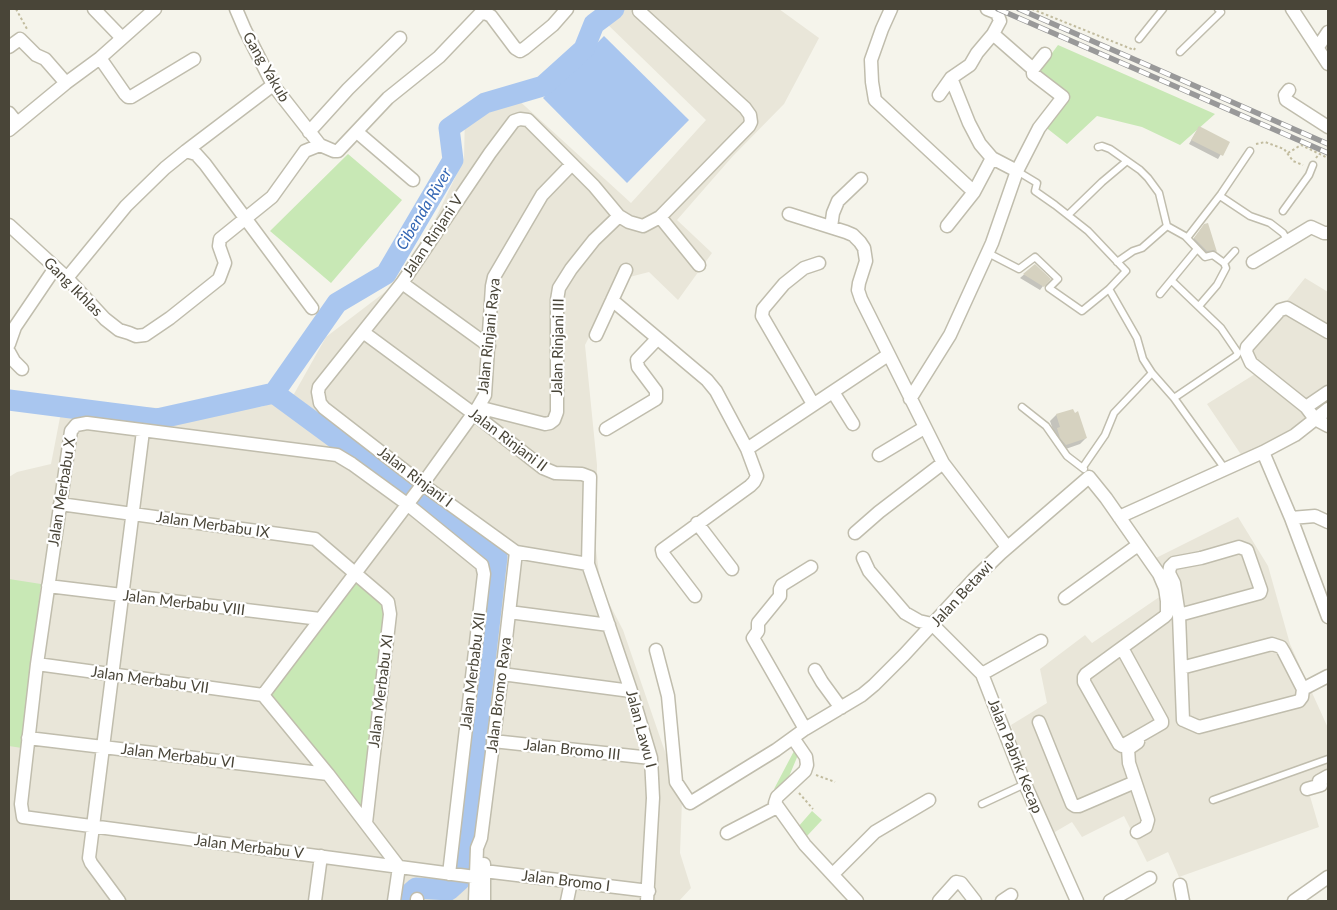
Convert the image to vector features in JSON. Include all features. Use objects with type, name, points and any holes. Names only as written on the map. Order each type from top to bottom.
[{"type":"street","points":[[94,9],[122,38]]},
{"type":"street","points":[[11,122],[100,58],[155,9]]},
{"type":"street","name":"Gang Yakub","points":[[236,9],[273,85],[320,145]]},
{"type":"street","points":[[246,220],[272,197],[305,151],[320,145],[338,151],[388,98],[440,57],[480,14],[485,13],[491,16],[515,48],[520,50],[553,25],[567,9]]},
{"type":"street","points":[[891,9],[871,60],[875,100],[974,192]]},
{"type":"street","points":[[939,95],[951,78],[970,65],[977,53],[993,34],[1000,21],[997,13],[987,9]]},
{"type":"street","points":[[1292,9],[1328,64]]},
{"type":"street","points":[[572,164],[618,216],[629,222],[643,226],[648,225],[660,217],[751,122],[750,115],[745,108],[639,11]]},
{"type":"street","points":[[1318,47],[1328,32]]},
{"type":"street","points":[[910,399],[950,335],[988,252],[1017,171],[1039,128],[1063,97],[1033,74],[1032,69],[993,34]]},
{"type":"street","points":[[309,132],[400,38]]},
{"type":"street","points":[[9,46],[20,39],[36,55],[45,59],[66,83]]},
{"type":"street","points":[[1032,69],[1045,54]]},
{"type":"street","points":[[100,58],[128,97],[135,96],[194,59]]},
{"type":"street","points":[[951,78],[975,136],[992,158],[1017,171]]},
{"type":"street","points":[[67,278],[126,206],[186,151],[273,85]]},
{"type":"street","points":[[1290,90],[1285,95],[1289,103],[1328,127]]},
{"type":"street","name":"Jalan Rinjani V","points":[[318,398],[319,387],[402,282],[514,121],[520,119],[528,120],[572,164]]},
{"type":"street","points":[[356,132],[413,180]]},
{"type":"street","points":[[186,151],[196,154],[205,164],[312,308]]},
{"type":"street","points":[[947,226],[974,192],[992,158]]},
{"type":"street","name":"Jalan Rinjani Raya","points":[[263,695],[421,486],[485,395],[492,286],[497,270],[542,194],[572,164]]},
{"type":"street","points":[[831,227],[833,213],[838,201],[861,179]]},
{"type":"street","points":[[789,214],[853,235],[864,248],[866,261],[858,290],[861,299],[942,463],[1007,548]]},
{"type":"street","name":"Jalan Rinjani III","points":[[476,410],[545,424],[554,420],[557,412],[557,300],[559,288],[588,247],[618,216]]},
{"type":"street","points":[[660,217],[699,265]]},
{"type":"street","name":"Gang Ikhlas","points":[[9,225],[67,278],[106,319],[119,330],[136,336],[145,335],[170,318],[219,279],[225,263],[219,246],[220,240],[246,220]]},
{"type":"street","points":[[1253,262],[1311,227],[1328,233]]},
{"type":"street","points":[[813,404],[762,316],[763,309],[784,284],[804,268],[819,263]]},
{"type":"street","points":[[9,344],[15,327],[55,268]]},
{"type":"street","points":[[596,335],[626,270]]},
{"type":"street","points":[[402,282],[489,346]]},
{"type":"street","points":[[612,300],[707,380],[716,391],[747,449],[757,476],[754,482],[662,550],[663,554],[695,596]]},
{"type":"street","points":[[1327,332],[1287,308],[1280,310],[1248,347],[1246,352],[1247,358],[1252,363],[1306,406],[1315,419],[1328,426]]},
{"type":"street","name":"Jalan Rinjani II","points":[[363,332],[476,410],[543,468],[555,473],[582,474],[590,477],[588,564]]},
{"type":"street","points":[[606,430],[656,399],[656,391],[638,367],[637,360],[657,339]]},
{"type":"street","points":[[9,352],[22,369]]},
{"type":"street","points":[[747,449],[888,354]]},
{"type":"street","points":[[834,392],[853,424]]},
{"type":"street","points":[[1306,406],[1328,392]]},
{"type":"street","name":"Jalan Rinjani I","points":[[318,398],[324,408],[421,486],[516,552]]},
{"type":"street","points":[[1119,517],[1263,452],[1295,435],[1328,409]]},
{"type":"street","name":"Jalan Merbabu X","points":[[24,818],[22,804],[37,664],[71,431],[76,425],[86,423],[337,455],[409,502]]},
{"type":"street","points":[[879,455],[924,428]]},
{"type":"street","points":[[119,901],[90,861],[102,748],[114,676],[144,431]]},
{"type":"street","points":[[1263,452],[1328,614]]},
{"type":"street","points":[[855,533],[942,463]]},
{"type":"street","points":[[1086,472],[1159,574],[1165,588],[1167,610],[1164,617],[1086,674],[1084,677],[1084,682],[1119,744],[1125,745],[1162,723],[1162,719],[1122,648]]},
{"type":"street","name":"Jalan Betawi","points":[[656,650],[668,696],[676,782],[690,803],[841,708],[874,685],[973,580],[1086,472]]},
{"type":"street","name":"Jalan Merbabu XII","points":[[409,502],[480,562],[484,570],[452,874]]},
{"type":"street","name":"Jalan Merbabu IX","points":[[60,504],[311,538],[318,541],[355,573]]},
{"type":"street","points":[[1291,518],[1315,516],[1328,522]]},
{"type":"street","points":[[697,523],[732,569]]},
{"type":"street","points":[[1065,598],[1138,545]]},
{"type":"street","points":[[1179,615],[1260,593],[1261,590],[1247,550],[1239,546],[1170,567],[1169,573],[1174,583],[1179,615],[1183,720]]},
{"type":"street","points":[[516,552],[588,564]]},
{"type":"street","name":"Jalan Bromo Raya","points":[[475,901],[476,875],[485,846],[481,838],[516,552]]},
{"type":"street","points":[[863,558],[869,571],[905,613],[919,621],[932,624]]},
{"type":"street","name":"Jalan Lawu I","points":[[588,564],[631,690],[651,758],[653,798],[648,896]]},
{"type":"street","points":[[805,730],[753,638],[758,631],[758,623],[780,596],[782,586],[811,567]]},
{"type":"street","name":"Jalan Merbabu XI","points":[[355,573],[388,602],[390,614],[366,824]]},
{"type":"street","name":"Jalan Merbabu VIII","points":[[48,586],[320,619]]},
{"type":"street","points":[[509,612],[609,625]]},
{"type":"street","name":"Jalan Pabrik Kecap","points":[[932,624],[982,674],[1026,784],[1077,901]]},
{"type":"street","points":[[982,674],[1041,640]]},
{"type":"street","points":[[1137,832],[1146,827],[1148,820],[1129,763],[1128,749],[1132,745],[1183,720],[1199,727],[1299,701],[1302,697],[1303,689],[1284,652],[1281,647],[1272,644],[1181,668]]},
{"type":"street","name":"Jalan Merbabu VII","points":[[37,664],[263,695]]},
{"type":"street","points":[[815,670],[841,708]]},
{"type":"street","points":[[502,674],[631,690]]},
{"type":"street","points":[[1303,689],[1328,676]]},
{"type":"street","points":[[263,695],[328,774],[399,867],[394,901]]},
{"type":"street","points":[[1039,722],[1074,806],[1079,806],[1135,782]]},
{"type":"street","name":"Jalan Merbabu VI","points":[[28,738],[328,774]]},
{"type":"street","points":[[793,738],[808,762],[805,771],[775,800],[777,807],[805,845],[857,901]]},
{"type":"street","name":"Jalan Bromo III","points":[[493,741],[651,758]]},
{"type":"street","points":[[1307,789],[1321,785],[1319,781],[1328,776]]},
{"type":"street","points":[[833,874],[875,832],[929,800]]},
{"type":"street","points":[[727,833],[777,807]]},
{"type":"street","name":"Jalan Merbabu V","points":[[24,818],[452,874],[476,875]]},
{"type":"street","points":[[315,901],[321,856]]},
{"type":"street","name":"Jalan Bromo Raya","points":[[476,875],[484,901]]},
{"type":"street","name":"Jalan Bromo I","points":[[476,875],[571,882],[648,896]]},
{"type":"street","points":[[1294,901],[1328,877]]},
{"type":"street","points":[[1110,901],[1150,878]]},
{"type":"street","points":[[567,901],[571,882]]},
{"type":"street","points":[[939,901],[956,882],[961,883],[975,901]]},
{"type":"street","points":[[1180,885],[1183,901]]},
{"type":"lane","points":[[1139,39],[1163,9]]},
{"type":"lane","points":[[1180,52],[1221,12],[1218,9]]},
{"type":"lane","points":[[1098,146],[1110,149],[1148,178],[1159,193],[1167,226],[1187,238],[1205,257],[1213,255],[1224,264],[1226,268],[1217,285],[1199,306]]},
{"type":"lane","points":[[1187,238],[1220,196],[1250,151]]},
{"type":"lane","points":[[1068,215],[1127,161]]},
{"type":"lane","points":[[1283,211],[1309,175],[1313,165]]},
{"type":"lane","points":[[988,252],[1019,269],[1035,257],[1058,279],[1049,288],[1082,311],[1109,289],[1126,271],[1088,231],[1035,191],[1037,183],[1017,171]]},
{"type":"lane","points":[[1220,196],[1250,216],[1270,223],[1283,233],[1288,242]]},
{"type":"lane","points":[[1118,262],[1133,251],[1142,248],[1167,226]]},
{"type":"lane","points":[[1160,294],[1172,282],[1173,278],[1197,249]]},
{"type":"lane","points":[[1224,264],[1235,251]]},
{"type":"lane","points":[[1172,282],[1221,328],[1237,350],[1238,355],[1174,398]]},
{"type":"lane","points":[[1109,289],[1137,338],[1144,359],[1152,373],[1174,398],[1225,469]]},
{"type":"lane","points":[[1022,406],[1046,426],[1067,456],[1086,472],[1114,413],[1152,373]]},
{"type":"lane","points":[[1213,800],[1328,759]]},
{"type":"lane","points":[[982,804],[1026,784]]},
{"type":"path","points":[[16,9],[27,29],[20,39]]},
{"type":"path","points":[[1032,9],[1134,50],[1139,39]]},
{"type":"path","points":[[1250,151],[1258,142],[1265,142],[1284,149],[1293,161],[1300,165],[1313,165],[1319,154]]},
{"type":"path","points":[[1288,153],[1301,146],[1328,158]]},
{"type":"path","points":[[805,771],[835,782]]},
{"type":"path","points":[[790,785],[813,809]]},
{"type":"shaded area","points":[[620,9],[779,9],[819,38],[784,104],[732,157],[677,220],[712,253],[678,300],[649,272],[618,280],[585,345],[597,465],[596,550],[601,588],[623,630],[682,801],[680,853],[691,888],[679,901],[9,901],[9,477],[17,472],[51,464],[63,402],[206,411],[261,407],[294,394],[326,337],[389,289],[427,236],[464,159],[465,114],[514,96],[631,203],[706,120],[603,20]]},
{"type":"shaded area","points":[[1305,278],[1328,292],[1328,407],[1289,437],[1242,456],[1207,404],[1255,374],[1244,354]]},
{"type":"shaded area","points":[[1238,517],[1268,566],[1290,644],[1328,728],[1328,777],[1307,786],[1319,827],[1179,877],[1168,852],[1147,862],[1124,816],[1082,837],[1072,822],[1048,836],[1011,725],[1047,703],[1040,669],[1085,635],[1092,643],[1171,589],[1156,558]]},
{"type":"green space","points":[[1058,45],[1215,114],[1180,145],[1142,127],[1097,116],[1067,144],[1044,126],[1066,96],[1038,72]]},
{"type":"green space","points":[[348,154],[402,200],[331,283],[270,231]]},
{"type":"green space","points":[[9,579],[41,584],[22,748],[9,746]]},
{"type":"green space","points":[[356,580],[385,606],[363,810],[268,696]]},
{"type":"green space","points":[[794,751],[798,755],[785,786],[774,789]]},
{"type":"green space","points":[[812,811],[822,820],[807,836],[798,827]]},
{"type":"water","points":[[604,36],[689,120],[627,183],[543,98]]},
{"type":"building","points":[[1199,126],[1230,142],[1223,156],[1191,140]]},
{"type":"building","points":[[1208,223],[1217,252],[1214,250],[1207,251],[1194,238],[1204,224]]},
{"type":"building","points":[[1035,264],[1051,279],[1044,287],[1023,274]]},
{"type":"building","points":[[1073,409],[1075,413],[1078,411],[1087,438],[1066,445],[1060,438],[1057,428],[1060,427],[1056,414]]},
{"type":"waterway","name":"Cibenda River","points":[[274,393],[337,303],[386,274],[453,160],[449,128],[485,103],[543,86],[584,49],[594,24],[614,9]]},
{"type":"waterway","points":[[9,400],[157,419],[274,393],[497,557],[460,880],[449,890],[416,888],[407,896],[406,901]]},
{"type":"railway","points":[[998,9],[1328,153]]},
{"type":"railway","points":[[1019,9],[1328,144]]}]
